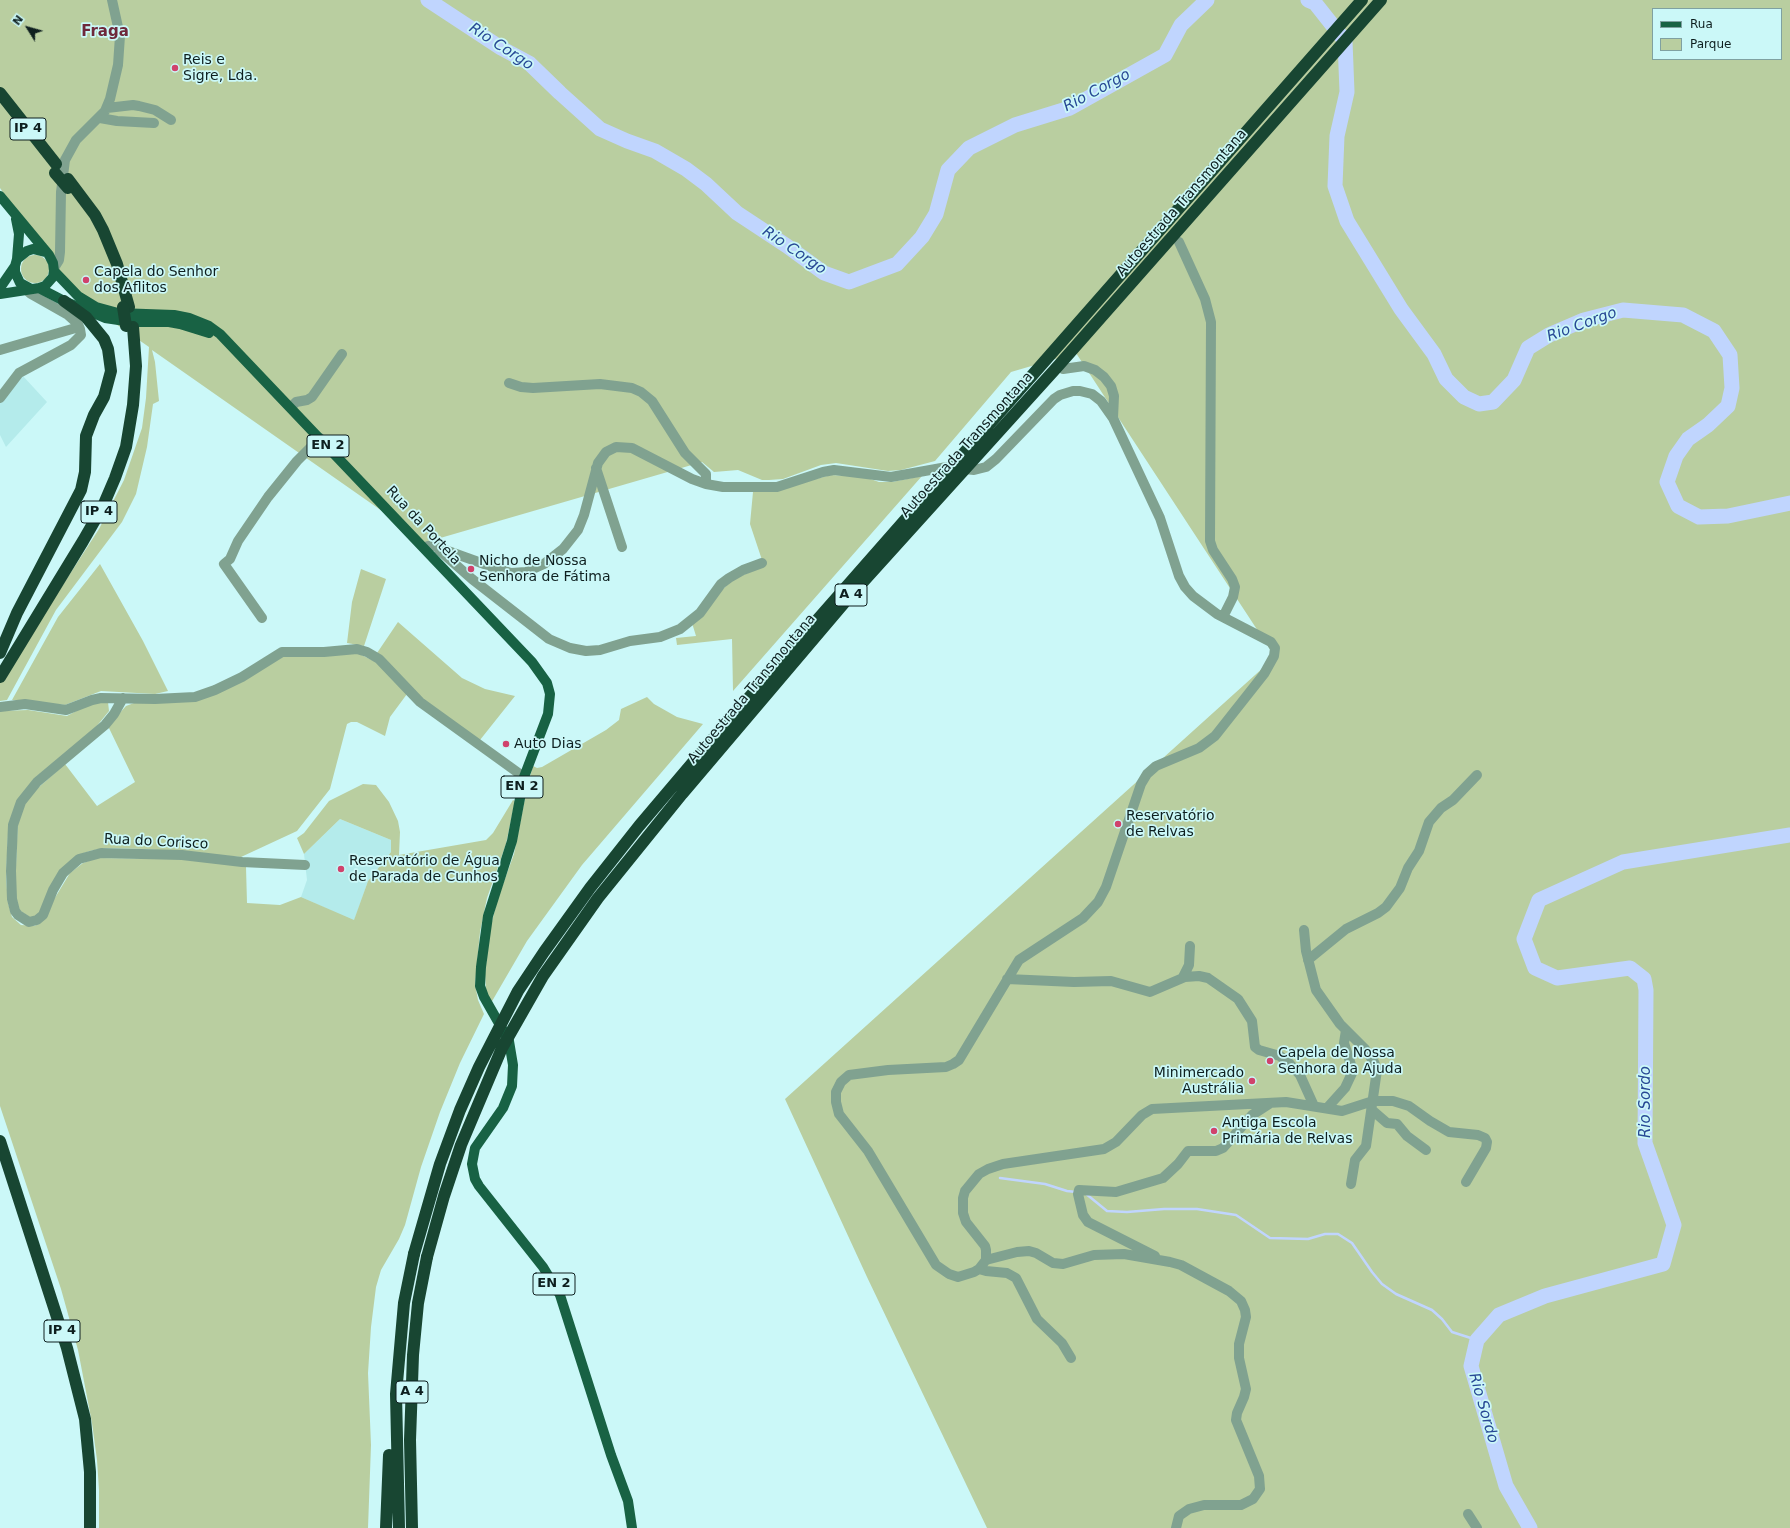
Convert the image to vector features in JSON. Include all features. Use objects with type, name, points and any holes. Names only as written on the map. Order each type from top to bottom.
[{"type":"highway","name":"Autoestrada Transmontana","points":[[398,1528],[396,1394],[404,1311],[414,1254],[423,1218],[440,1164],[460,1110],[478,1067],[518,991],[590,888],[639,826],[722,728],[1362,0]]},
{"type":"highway","name":"Autoestrada Transmontana","points":[[412,1528],[410,1440],[413,1355],[418,1303],[427,1257],[437,1217],[456,1159],[476,1107],[502,1048],[543,976],[598,898],[682,794],[844,603],[1059,365],[1381,0]]},
{"type":"highway","name":"IP 4","points":[[0,93],[68,184],[101,241],[126,307],[136,366],[133,405],[126,447],[103,506],[0,677]]},
{"type":"highway","name":"IP 4","points":[[0,104],[56,168]]},
{"type":"highway","points":[[0,653],[17,613],[81,490],[85,472],[86,436],[104,397],[110,372],[108,349],[99,332],[86,316],[64,301]]},
{"type":"highway","name":"IP 4","points":[[0,658],[27,614],[74,547],[93,515],[114,471],[124,436],[128,413],[129,327]]},
{"type":"highway","name":"IP 4","points":[[0,1141],[67,1348],[85,1420],[90,1472],[90,1528]]},
{"type":"highway","name":"IP 4","points":[[0,1162],[61,1350],[79,1421],[84,1473],[83,1528]]},
{"type":"highway","points":[[386,1528],[389,1455],[396,1439]]},
{"type":"main road","name":"EN 2","points":[[0,196],[12,213],[47,254],[54,269]]},
{"type":"main road","name":"EN 2","points":[[12,213],[19,234],[15,272],[29,287]]},
{"type":"main road","points":[[0,288],[16,262],[27,251],[33,249],[47,254]]},
{"type":"main road","points":[[0,294],[49,282],[54,269]]},
{"type":"main road","name":"Rua da Portela","points":[[54,269],[78,296],[96,307],[118,313],[174,315],[190,318],[215,330],[320,438],[430,547],[532,662],[547,683],[550,694],[548,714],[524,777],[510,846],[488,916],[480,979],[484,997],[509,1041],[513,1065],[512,1086],[503,1108],[475,1148],[472,1164],[473,1172],[479,1186],[547,1272],[560,1295],[610,1455],[628,1501],[632,1528]]},
{"type":"main road","name":"Rua da Portela","points":[[29,287],[100,316],[132,322],[168,322],[189,326],[203,330],[230,344]]},
{"type":"street","points":[[54,269],[60,258],[61,192],[65,160],[76,140],[100,118],[107,108],[118,65],[120,50],[118,26],[112,0]]},
{"type":"street","points":[[107,108],[133,105],[139,106],[157,111],[171,120]]},
{"type":"street","points":[[100,118],[115,121],[154,122]]},
{"type":"street","points":[[1179,242],[1205,299],[1211,322],[1210,541],[1212,550],[1232,579],[1235,587],[1233,597],[1223,617]]},
{"type":"street","points":[[47,254],[55,253],[60,246]]},
{"type":"street","points":[[0,398],[19,373],[75,341],[80,335],[79,327],[68,315],[35,296],[29,287]]},
{"type":"street","points":[[0,350],[79,327]]},
{"type":"street","points":[[291,407],[296,402],[307,400],[312,397],[342,354]]},
{"type":"street","points":[[1063,369],[1084,366],[1095,370],[1104,377],[1111,386],[1114,396],[1113,418]]},
{"type":"street","points":[[509,383],[520,387],[533,388],[600,384],[626,387],[641,392],[652,401],[685,453],[706,474],[706,484]]},
{"type":"street","points":[[430,547],[504,571],[521,573],[538,568],[559,554],[578,530],[584,515],[596,468],[606,452],[613,448],[624,446],[635,449],[686,477],[706,484],[729,488],[772,488],[783,486],[822,472],[834,470],[891,477],[947,467],[969,470],[980,469],[990,464],[1001,454],[1054,399],[1073,391],[1086,392],[1097,398],[1106,407],[1113,418],[1160,518],[1179,576],[1185,587],[1193,596],[1223,617],[1271,642],[1275,652],[1270,665],[1228,721],[1210,741],[1199,748],[1156,766],[1147,774],[1141,784],[1106,887],[1098,902],[1082,918],[1022,957],[1007,979],[964,1053],[956,1062],[946,1067],[888,1070],[852,1074],[841,1082],[836,1096],[839,1114],[868,1151],[936,1265],[948,1274],[958,1277],[969,1275],[979,1269],[986,1260],[1016,1252],[1036,1253],[1057,1264],[1072,1263],[1094,1255],[1115,1253],[1168,1262]]},
{"type":"street","points":[[262,618],[224,564],[230,559],[238,541],[268,497],[297,461],[320,438]]},
{"type":"street","points":[[596,468],[622,547]]},
{"type":"street","points":[[430,547],[536,630],[563,646],[586,651],[600,650],[624,642],[660,637],[680,629],[700,613],[718,588],[729,578],[743,570],[762,563]]},
{"type":"street","points":[[0,707],[25,704],[66,710],[96,698],[175,699],[200,696],[242,677],[282,652],[324,652],[357,648],[379,659],[420,702],[524,777]]},
{"type":"street","name":"Rua do Corisco","points":[[123,698],[114,714],[105,725],[41,778],[21,802],[13,825],[11,871],[12,899],[18,915],[29,922],[40,918],[63,873],[79,859],[101,853],[182,855],[242,862],[306,865]]},
{"type":"street","points":[[1308,960],[1346,929],[1378,913],[1388,905],[1400,888],[1408,868],[1419,851],[1429,822],[1440,808],[1453,800],[1477,775]]},
{"type":"street","points":[[1304,930],[1308,960],[1316,990],[1346,1030],[1363,1048],[1375,1064],[1377,1072],[1366,1147],[1355,1160],[1351,1184]]},
{"type":"street","points":[[1183,977],[1189,965],[1190,946]]},
{"type":"street","points":[[1007,979],[1074,982],[1111,981],[1152,992],[1183,977],[1199,976],[1208,978],[1238,999],[1252,1021],[1256,1047],[1261,1051],[1280,1056],[1290,1064],[1299,1074],[1314,1106]]},
{"type":"street","points":[[1327,1108],[1342,1092],[1353,1071],[1344,1043],[1346,1030]]},
{"type":"street","points":[[986,1260],[985,1246],[966,1222],[963,1213],[964,1194],[975,1178],[988,1168],[998,1165],[1099,1150],[1108,1147],[1120,1138],[1142,1115],[1152,1108],[1286,1102],[1342,1111],[1389,1100],[1404,1104],[1449,1132],[1478,1135],[1485,1138],[1487,1142],[1486,1148],[1466,1182]]},
{"type":"street","points":[[1176,1528],[1176,1522],[1180,1514],[1194,1507],[1204,1505],[1237,1505],[1249,1502],[1258,1492],[1260,1483],[1236,1420],[1237,1413],[1246,1391],[1245,1380],[1238,1354],[1246,1317],[1244,1306],[1236,1296],[1227,1289],[1189,1269],[1168,1262],[1089,1223],[1082,1215],[1078,1194],[1079,1190],[1116,1192],[1163,1178],[1178,1164],[1188,1151],[1216,1151],[1223,1148],[1252,1115],[1271,1102]]},
{"type":"street","points":[[1372,1105],[1387,1123],[1397,1124],[1407,1136],[1426,1150]]},
{"type":"street","points":[[979,1269],[1005,1272],[1016,1278],[1037,1319],[1062,1343],[1071,1358]]},
{"type":"street","points":[[1468,1514],[1477,1528]]},
{"type":"shaded area","points":[[22,375],[47,402],[6,447],[0,435],[0,401]]},
{"type":"shaded area","points":[[340,819],[391,840],[391,852],[368,881],[354,921],[301,897],[307,880],[304,854]]},
{"type":"green space","points":[[0,0],[1790,0],[1790,1528],[987,1528],[867,1277],[785,1099],[1275,657],[1076,353],[1011,372],[935,461],[901,470],[888,471],[836,463],[821,465],[783,479],[769,480],[762,480],[738,470],[714,472],[702,462],[423,543],[392,518],[152,350],[155,362],[159,401],[153,404],[147,447],[136,494],[122,522],[56,610],[7,700],[0,701],[0,682],[99,529],[124,480],[142,428],[146,398],[149,347],[71,293],[0,188]]},
{"type":"green space","points":[[35,255],[41,256],[45,259],[48,263],[48,275],[45,279],[41,282],[35,283],[29,282],[25,279],[22,275],[21,269],[22,263],[25,259],[29,256]]},
{"type":"green space","points":[[831,475],[865,477],[879,482],[892,482],[922,476],[733,691],[732,639],[677,645],[676,638],[696,636],[692,623],[724,588],[734,579],[764,566],[750,524],[753,492],[766,492]]},
{"type":"green space","points":[[100,564],[143,641],[168,691],[155,694],[101,691],[65,705],[12,700],[58,617]]},
{"type":"green space","points":[[361,569],[386,579],[364,646],[347,643],[352,602]]},
{"type":"green space","points":[[398,622],[462,678],[485,689],[515,696],[480,740],[418,697],[377,653]]},
{"type":"green space","points":[[351,650],[376,662],[407,694],[390,717],[385,736],[357,722],[347,724],[330,789],[297,831],[241,857],[146,849],[104,848],[90,851],[84,853],[38,915],[31,918],[19,910],[15,891],[18,816],[31,794],[65,764],[97,806],[135,782],[108,726],[126,706],[134,703],[180,702],[280,655]]},
{"type":"green space","points":[[647,697],[654,704],[677,717],[703,724],[582,865],[527,941],[491,1003],[486,990],[485,974],[490,929],[498,898],[514,854],[528,783],[533,766],[537,768],[542,767],[606,730],[619,720],[621,709]]},
{"type":"green space","points":[[108,702],[109,711],[96,727],[35,778],[8,834],[6,877],[8,903],[12,917],[21,925],[34,926],[39,924],[70,873],[83,863],[97,858],[177,859],[246,867],[247,903],[280,905],[301,897],[354,920],[368,881],[391,852],[391,840],[340,819],[304,854],[297,838],[304,833],[329,801],[363,784],[376,785],[389,802],[398,821],[400,832],[399,855],[486,840],[493,833],[513,800],[515,801],[506,844],[487,898],[480,932],[475,984],[478,1000],[484,1014],[460,1063],[440,1112],[421,1167],[405,1225],[399,1239],[381,1270],[376,1287],[371,1327],[368,1373],[371,1445],[368,1528],[99,1528],[97,1460],[92,1423],[78,1350],[61,1289],[0,1106],[0,711],[28,710],[67,716],[89,704]]},
{"type":"waterway","name":"Rio Corgo","points":[[428,0],[501,48],[529,63],[600,129],[655,151],[686,169],[706,184],[737,213],[787,246],[824,273],[849,282],[897,264],[922,237],[936,214],[948,170],[969,148],[1015,125],[1070,108],[1165,55],[1181,25],[1207,0]]},
{"type":"waterway","name":"Rio Corgo","points":[[1308,0],[1315,3],[1345,41],[1347,92],[1337,136],[1335,186],[1347,221],[1401,309],[1434,354],[1446,379],[1464,397],[1479,404],[1493,402],[1514,380],[1528,348],[1549,335],[1584,320],[1623,310],[1683,315],[1714,331],[1730,355],[1732,388],[1728,406],[1708,425],[1688,439],[1676,456],[1667,482],[1678,506],[1699,517],[1728,516],[1790,503]]},
{"type":"waterway","name":"Rio Sordo","points":[[1530,1528],[1506,1486],[1471,1366],[1477,1340],[1499,1315],[1545,1296],[1663,1264],[1674,1225],[1645,1143],[1646,990],[1644,979],[1630,968],[1557,978],[1535,968],[1524,939],[1539,900],[1623,862],[1790,835]]},
{"type":"waterway","points":[[1000,1178],[1045,1184],[1067,1191],[1076,1192]]},
{"type":"waterway","points":[[1085,1193],[1107,1211],[1127,1212],[1164,1209],[1197,1209],[1236,1215],[1270,1238],[1308,1239],[1325,1234],[1338,1234],[1352,1243],[1382,1284],[1396,1294],[1432,1310],[1442,1319],[1452,1332],[1477,1340]]},
{"type":"place","name":"Reis e Sigre, Lda.","points":[[175,68]]},
{"type":"place","name":"Capela do Senhor dos Aflitos","points":[[86,280]]},
{"type":"place","name":"Nicho de Nossa Senhora de Fátima","points":[[471,569]]},
{"type":"place","name":"Auto Dias","points":[[506,744]]},
{"type":"place","name":"Reservatório de Relvas","points":[[1118,824]]},
{"type":"place","name":"Reservatório de Água de Parada de Cunhos","points":[[341,869]]},
{"type":"place","name":"Capela de Nossa Senhora da Ajuda","points":[[1270,1061]]},
{"type":"place","name":"Minimercado Austrália","points":[[1252,1081]]},
{"type":"place","name":"Antiga Escola Primária de Relvas","points":[[1214,1131]]},
{"type":"district","name":"Fraga","points":[[105,32]]}]
